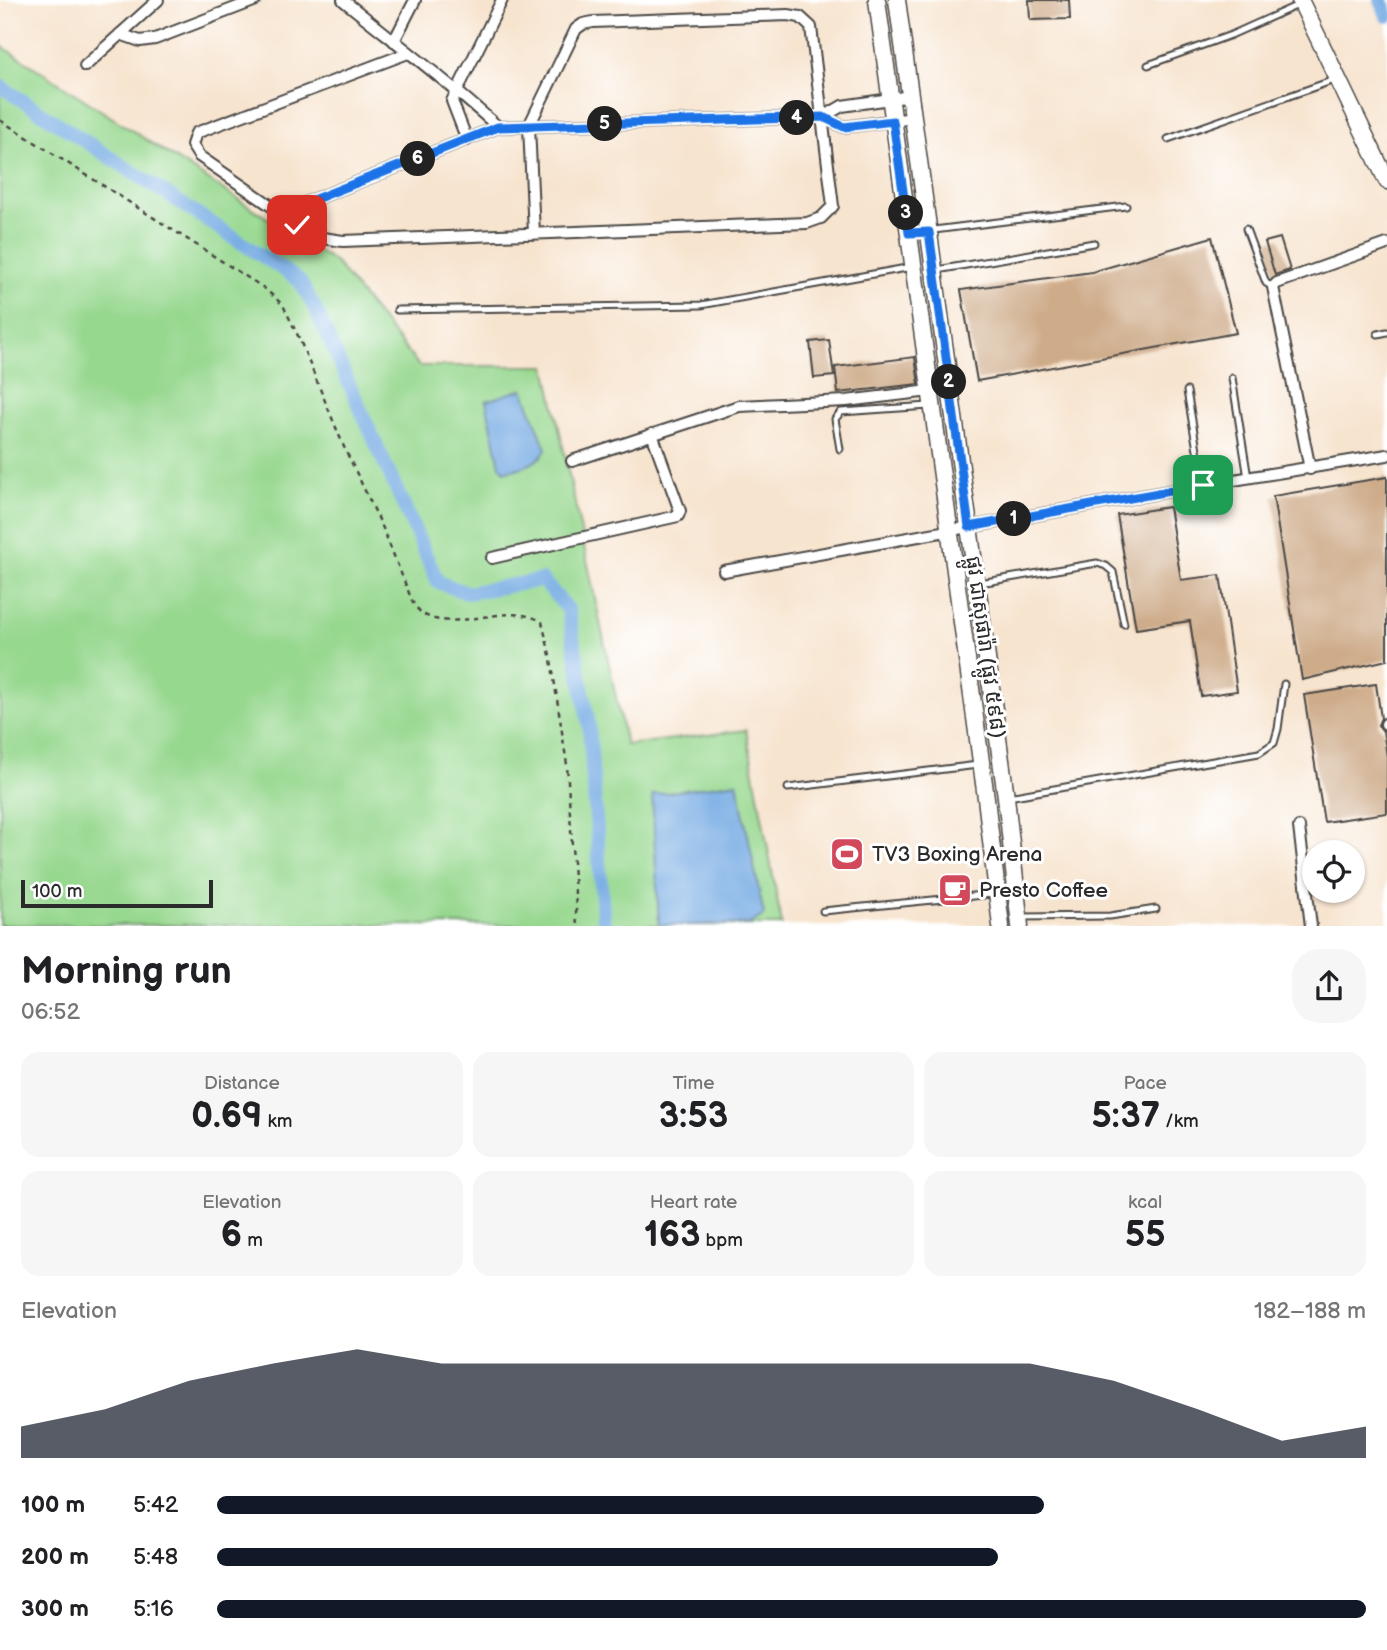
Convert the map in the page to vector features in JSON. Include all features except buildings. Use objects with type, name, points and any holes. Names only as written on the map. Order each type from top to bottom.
[{"type":"main road","name":"ផ្លូវ ជាសុផារ៉ា (ផ្លូវ ៥៩៨)","points":[[877,0],[1001,926]]},
{"type":"main road","name":"ផ្លូវ ជាសុផារ៉ា (ផ្លូវ ៥៩៨)","points":[[897,0],[1006,797],[1019,921]]},
{"type":"main road","points":[[1301,2],[1387,181]]},
{"type":"main road","points":[[920,313],[940,311]]},
{"type":"main road","points":[[991,844],[1011,842]]},
{"type":"street","points":[[85,66],[158,0]]},
{"type":"street","points":[[120,34],[139,41],[155,39],[256,0]]},
{"type":"street","points":[[343,0],[458,90],[498,127]]},
{"type":"street","points":[[394,41],[415,0]]},
{"type":"street","points":[[467,140],[452,101],[502,0]]},
{"type":"street","points":[[408,53],[196,133],[192,145],[198,156],[316,237],[343,241],[534,234],[807,223],[821,218],[833,206],[811,27],[800,17],[788,15],[583,24],[576,29],[529,126],[534,234]]},
{"type":"street","points":[[823,117],[842,106],[911,96]]},
{"type":"street","points":[[280,213],[498,127],[823,117],[844,127],[914,118]]},
{"type":"street","points":[[1310,469],[1273,287],[1277,283],[1387,244]]},
{"type":"street","points":[[572,461],[739,406],[931,399]]},
{"type":"street","points":[[492,558],[678,516],[680,511],[652,434]]},
{"type":"street","points":[[724,571],[1203,485],[1248,480],[1387,455]]},
{"type":"street","points":[[1298,827],[1311,926]]},
{"type":"lane","points":[[1149,65],[1231,35],[1301,2]]},
{"type":"lane","points":[[1168,139],[1338,79]]},
{"type":"lane","points":[[909,233],[1126,206]]},
{"type":"lane","points":[[1246,229],[1266,282],[1273,287]]},
{"type":"lane","points":[[934,270],[959,268],[1094,243]]},
{"type":"lane","points":[[397,310],[701,305],[914,267]]},
{"type":"lane","points":[[1378,334],[1387,332]]},
{"type":"lane","points":[[1232,378],[1248,480]]},
{"type":"lane","points":[[1188,391],[1203,485]]},
{"type":"lane","points":[[840,449],[835,419],[841,412],[931,399]]},
{"type":"lane","points":[[977,584],[1097,563],[1113,572],[1124,624]]},
{"type":"lane","points":[[1006,797],[1259,753],[1274,743],[1283,684]]},
{"type":"lane","points":[[788,788],[981,765]]},
{"type":"lane","points":[[823,911],[996,894]]},
{"type":"lane","points":[[1019,921],[1110,916],[1156,909]]},
{"type":"path","points":[[0,120],[264,288],[283,305],[419,612],[436,621],[511,614],[527,615],[542,622],[551,659],[566,765],[577,926]]},
{"type":"green space","points":[[0,45],[335,262],[419,366],[546,366],[626,745],[746,730],[782,925],[0,925]]},
{"type":"water","points":[[523,389],[546,449],[534,462],[505,471],[500,466],[486,401]]},
{"type":"water","points":[[737,782],[764,915],[750,924],[659,925],[652,795]]},
{"type":"waterway","points":[[1381,0],[1387,16]]},
{"type":"waterway","points":[[0,86],[299,280],[315,308],[438,582],[467,593],[542,580],[568,609],[589,725],[604,926]]},
{"type":"place","name":"TV3 Boxing Arena","points":[[847,854]]},
{"type":"place","name":"Presto Coffee","points":[[955,890]]},
{"type":"route","points":[[297,225],[280,213],[498,127],[823,117],[844,127],[893,121],[909,233],[929,232],[969,527],[1203,485]]}]
